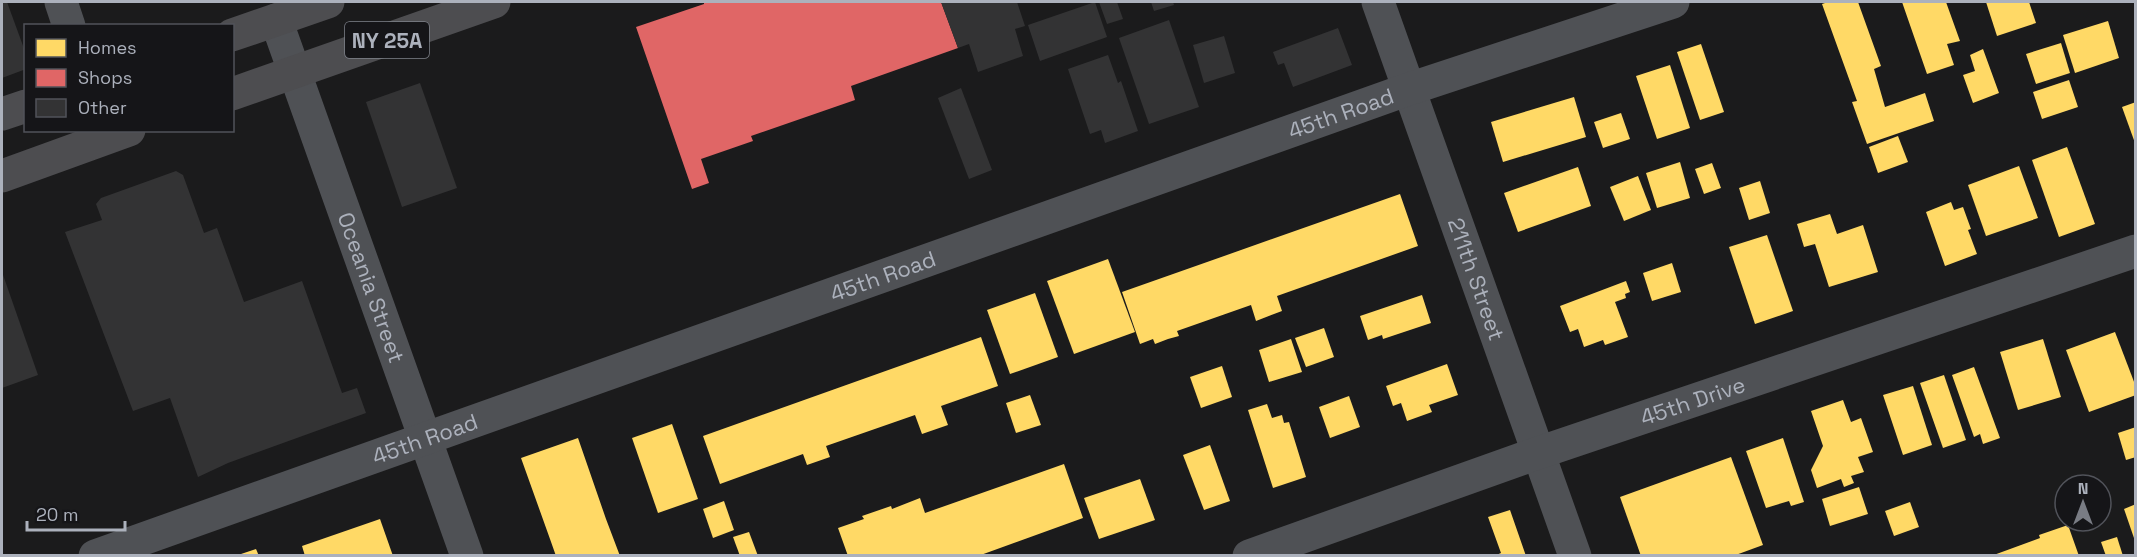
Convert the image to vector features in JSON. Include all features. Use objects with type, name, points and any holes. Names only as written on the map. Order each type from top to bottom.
[{"type":"main road","points":[[234,34],[328,2]]},
{"type":"main road","name":"NY 25A","points":[[234,93],[483,3]]},
{"type":"main road","points":[[2,114],[24,107]]},
{"type":"main road","points":[[2,176],[116,133]]},
{"type":"street","points":[[60,2],[68,24]]},
{"type":"street","name":"211th Street","points":[[1378,2],[1575,555]]},
{"type":"street","name":"45th Road","points":[[95,555],[1409,89],[1673,2]]},
{"type":"street","name":"Oceania Street","points":[[276,20],[467,555]]},
{"type":"street","name":"45th Drive","points":[[1249,555],[1538,453],[2136,251]]},
{"type":"building: Homes","points":[[1858,2],[1881,66],[1874,69],[1885,107],[1925,93],[1934,121],[1867,144],[1852,102],[1857,101],[1822,4]]},
{"type":"building: Homes","points":[[1902,2],[1946,2],[1960,41],[1947,44],[1954,65],[1927,74]]},
{"type":"building: Homes","points":[[1986,2],[2029,2],[2036,23],[1997,36]]},
{"type":"building: Homes","points":[[2108,21],[2119,58],[2075,73],[2063,35]]},
{"type":"building: Homes","points":[[2061,43],[2070,73],[2036,84],[2026,54]]},
{"type":"building: Homes","points":[[1701,44],[1724,112],[1700,120],[1677,52]]},
{"type":"building: Homes","points":[[1983,49],[1999,93],[1973,103],[1963,75],[1975,71],[1970,55]]},
{"type":"building: Homes","points":[[1670,65],[1690,128],[1657,139],[1636,76]]},
{"type":"building: Homes","points":[[2069,80],[2078,107],[2042,119],[2033,92]]},
{"type":"building: Homes","points":[[1574,97],[1586,137],[1503,162],[1491,122]]},
{"type":"building: Homes","points":[[2136,102],[2136,143],[2135,143],[2122,107]]},
{"type":"building: Homes","points":[[1621,113],[1630,139],[1603,148],[1594,122]]},
{"type":"building: Homes","points":[[1898,136],[1908,162],[1878,173],[1869,147]]},
{"type":"building: Homes","points":[[2067,147],[2095,224],[2059,237],[2032,160]]},
{"type":"building: Homes","points":[[1680,162],[1690,198],[1657,208],[1646,173]]},
{"type":"building: Homes","points":[[1712,163],[1721,188],[1704,194],[1695,169]]},
{"type":"building: Homes","points":[[2019,166],[2038,218],[1986,236],[1968,185]]},
{"type":"building: Homes","points":[[1578,167],[1591,206],[1518,232],[1504,193]]},
{"type":"building: Homes","points":[[1638,176],[1651,210],[1624,221],[1610,187]]},
{"type":"building: Homes","points":[[1760,181],[1770,213],[1749,220],[1739,188]]},
{"type":"building: Homes","points":[[1400,194],[1418,246],[1277,296],[1282,311],[1256,321],[1251,305],[1177,331],[1179,336],[1155,344],[1153,339],[1140,344],[1122,292]]},
{"type":"building: Homes","points":[[1951,202],[1954,210],[1963,207],[1977,254],[1945,266],[1926,212]]},
{"type":"building: Homes","points":[[1830,214],[1837,234],[1863,225],[1878,272],[1829,287],[1815,244],[1804,247],[1797,224]]},
{"type":"building: Homes","points":[[1767,235],[1793,311],[1755,324],[1729,247]]},
{"type":"building: Homes","points":[[1108,259],[1135,332],[1074,354],[1047,281]]},
{"type":"building: Homes","points":[[1672,263],[1681,292],[1652,301],[1643,273]]},
{"type":"building: Homes","points":[[1626,281],[1630,292],[1625,294],[1626,298],[1615,302],[1628,337],[1605,345],[1603,340],[1584,347],[1578,329],[1570,332],[1560,306]]},
{"type":"building: Homes","points":[[1035,293],[1058,357],[1010,374],[987,310]]},
{"type":"building: Homes","points":[[1422,295],[1431,323],[1383,339],[1382,335],[1368,340],[1360,316]]},
{"type":"building: Homes","points":[[1324,328],[1334,357],[1306,367],[1295,338]]},
{"type":"building: Homes","points":[[2115,332],[2136,387],[2136,395],[2089,412],[2066,350]]},
{"type":"building: Homes","points":[[981,337],[998,386],[941,406],[948,425],[922,434],[915,415],[826,446],[830,457],[807,465],[803,454],[720,484],[703,436]]},
{"type":"building: Homes","points":[[1291,339],[1302,372],[1269,382],[1259,350]]},
{"type":"building: Homes","points":[[2043,339],[2061,397],[2018,410],[2000,352]]},
{"type":"building: Homes","points":[[1447,364],[1458,395],[1429,405],[1432,412],[1407,421],[1401,403],[1393,406],[1386,386]]},
{"type":"building: Homes","points":[[1222,366],[1232,397],[1201,408],[1190,377]]},
{"type":"building: Homes","points":[[1974,367],[2000,438],[1983,444],[1980,434],[1974,437],[1952,375]]},
{"type":"building: Homes","points":[[1944,375],[1966,440],[1943,448],[1920,383]]},
{"type":"building: Homes","points":[[1913,386],[1932,445],[1903,455],[1883,395]]},
{"type":"building: Homes","points":[[1030,395],[1041,425],[1016,433],[1006,403]]},
{"type":"building: Homes","points":[[1349,396],[1360,427],[1330,438],[1319,407]]},
{"type":"building: Homes","points":[[1843,400],[1851,422],[1861,418],[1873,452],[1858,457],[1864,472],[1851,476],[1854,483],[1844,487],[1841,479],[1817,488],[1811,470],[1823,446],[1811,411]]},
{"type":"building: Homes","points":[[1267,404],[1272,418],[1282,415],[1284,423],[1289,422],[1306,477],[1273,488],[1248,410]]},
{"type":"building: Homes","points":[[672,424],[698,499],[658,513],[632,438]]},
{"type":"building: Homes","points":[[2136,427],[2136,457],[2126,460],[2118,433]]},
{"type":"building: Homes","points":[[578,438],[620,556],[556,556],[521,458]]},
{"type":"building: Homes","points":[[1783,438],[1804,502],[1791,506],[1789,501],[1766,508],[1746,451]]},
{"type":"building: Homes","points":[[1210,445],[1230,501],[1204,510],[1183,455]]},
{"type":"building: Homes","points":[[1731,457],[1763,545],[1733,556],[1641,556],[1620,497]]},
{"type":"building: Homes","points":[[1064,464],[1083,518],[978,556],[848,556],[838,528],[864,519],[862,516],[891,506],[892,509],[920,498],[925,513]]},
{"type":"building: Homes","points":[[1140,479],[1155,520],[1099,539],[1084,498]]},
{"type":"building: Homes","points":[[1859,487],[1868,514],[1830,526],[1822,499]]},
{"type":"building: Homes","points":[[724,501],[734,530],[713,538],[703,509]]},
{"type":"building: Homes","points":[[1910,502],[1919,527],[1894,536],[1885,511]]},
{"type":"building: Homes","points":[[2136,504],[2136,541],[2135,541],[2124,509]]},
{"type":"building: Homes","points":[[1510,510],[1526,556],[1494,556],[1501,553],[1488,517]]},
{"type":"building: Homes","points":[[380,519],[393,556],[305,556],[302,546]]},
{"type":"building: Homes","points":[[2053,530],[2053,533],[2071,533],[2079,556],[1991,556],[2040,538],[2039,535]]},
{"type":"building: Homes","points":[[749,532],[758,556],[740,556],[733,537]]},
{"type":"building: Homes","points":[[2117,537],[2123,556],[2106,556],[2101,542]]},
{"type":"building: Homes","points":[[256,549],[259,556],[238,556],[238,555]]},
{"type":"building: Shops","points":[[704,2],[941,2],[958,48],[851,86],[855,100],[751,136],[753,141],[701,159],[709,183],[692,189],[636,27],[704,4]]},
{"type":"building: Other","points":[[2,2],[7,2],[24,49],[24,70],[2,78]]},
{"type":"building: Other","points":[[941,2],[1017,2],[1025,26],[1015,29],[1023,56],[978,72],[969,44],[958,48]]},
{"type":"building: Other","points":[[1095,2],[1107,37],[1040,61],[1028,25]]},
{"type":"building: Other","points":[[1099,2],[1117,2],[1123,19],[1107,24]]},
{"type":"building: Other","points":[[1151,2],[1173,2],[1174,5],[1154,11]]},
{"type":"building: Other","points":[[1169,20],[1199,107],[1149,124],[1119,38]]},
{"type":"building: Other","points":[[1338,28],[1352,65],[1293,87],[1284,63],[1278,65],[1273,52]]},
{"type":"building: Other","points":[[1224,36],[1235,73],[1204,83],[1193,45]]},
{"type":"building: Other","points":[[1108,55],[1118,83],[1121,81],[1138,131],[1105,143],[1101,130],[1090,134],[1068,69]]},
{"type":"building: Other","points":[[420,83],[457,188],[402,207],[366,102]]},
{"type":"building: Other","points":[[961,88],[992,170],[969,179],[938,98]]},
{"type":"building: Other","points":[[176,171],[183,175],[204,233],[217,228],[244,302],[302,281],[342,393],[357,388],[366,413],[228,463],[198,477],[170,398],[133,411],[65,232],[102,220],[96,204],[101,198]]},
{"type":"building: Other","points":[[2,272],[38,375],[2,388]]}]
